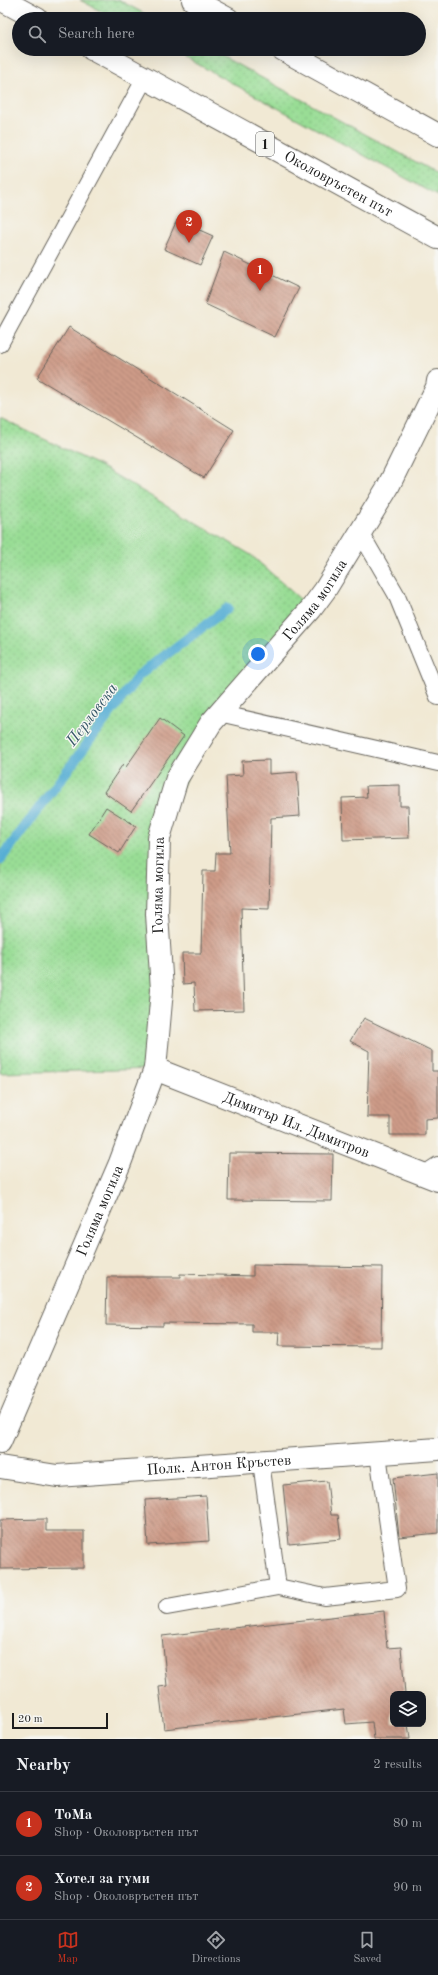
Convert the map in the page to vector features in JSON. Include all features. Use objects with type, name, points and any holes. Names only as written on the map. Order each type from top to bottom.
[{"type":"main road","points":[[2,0],[24,12]]},
{"type":"main road","points":[[193,0],[215,12]]},
{"type":"main road","name":"Околовръстен път","points":[[105,56],[438,238]]},
{"type":"main road","points":[[295,56],[438,135]]},
{"type":"main road","name":"Голяма могила","points":[[0,1442],[120,1163],[155,1070],[162,990],[157,914],[159,838],[176,778],[211,723],[311,609],[388,487],[438,385]]},
{"type":"main road","name":"Димитър Ил. Димитров","points":[[155,1070],[433,1173]]},
{"type":"main road","name":"Полк. Антон Кръстев","points":[[0,1468],[57,1476],[438,1449]]},
{"type":"lane","points":[[0,344],[144,78]]},
{"type":"lane","points":[[360,532],[396,594],[438,697]]},
{"type":"lane","points":[[219,713],[438,763]]},
{"type":"lane","points":[[167,1607],[278,1588],[325,1597],[396,1588],[378,1454]]},
{"type":"lane","points":[[261,1462],[278,1588]]},
{"type":"green space","points":[[80,0],[119,0],[141,12],[102,12]]},
{"type":"green space","points":[[183,56],[222,56],[438,174],[438,196]]},
{"type":"green space","points":[[0,418],[98,465],[251,555],[311,609],[211,723],[159,838],[155,1069],[0,1073]]},
{"type":"building","points":[[177,220],[213,236],[200,265],[164,249]]},
{"type":"building","points":[[224,252],[299,288],[275,337],[205,304]]},
{"type":"building","points":[[69,327],[234,430],[204,478],[37,378]]},
{"type":"building","points":[[160,718],[184,736],[131,811],[104,792],[123,764],[126,767]]},
{"type":"building","points":[[269,760],[269,774],[297,772],[300,816],[271,818],[269,909],[241,908],[244,1010],[195,1011],[194,983],[183,984],[182,953],[201,953],[203,871],[215,871],[216,853],[230,853],[226,776],[243,775],[242,761]]},
{"type":"building","points":[[400,785],[400,806],[408,806],[409,838],[343,840],[342,798],[367,797],[366,786]]},
{"type":"building","points":[[106,807],[136,826],[119,853],[89,834]]},
{"type":"building","points":[[364,1018],[432,1051],[432,1071],[438,1071],[438,1118],[425,1119],[425,1135],[390,1135],[390,1117],[367,1117],[369,1051],[350,1041]]},
{"type":"building","points":[[229,1153],[333,1154],[332,1201],[228,1200]]},
{"type":"building","points":[[253,1265],[382,1267],[381,1347],[278,1346],[279,1332],[252,1332],[252,1324],[163,1323],[163,1326],[106,1325],[107,1277],[180,1277],[180,1274],[253,1276]]},
{"type":"building","points":[[438,1473],[438,1533],[399,1537],[393,1478]]},
{"type":"building","points":[[327,1481],[331,1515],[338,1515],[341,1539],[289,1544],[283,1485]]},
{"type":"building","points":[[206,1496],[209,1541],[148,1545],[145,1500]]},
{"type":"building","points":[[46,1519],[46,1531],[84,1531],[84,1568],[0,1569],[0,1520]]},
{"type":"building","points":[[384,1611],[387,1648],[401,1647],[405,1691],[390,1691],[390,1727],[408,1727],[410,1739],[374,1739],[372,1722],[346,1724],[344,1709],[164,1729],[159,1687],[167,1686],[162,1636]]},
{"type":"waterway","name":"Перловска","points":[[0,860],[139,675],[228,608]]},
{"type":"place","name":"Хотел за гуми","points":[[189,243]]},
{"type":"place","name":"ТоМа","points":[[260,291]]}]
